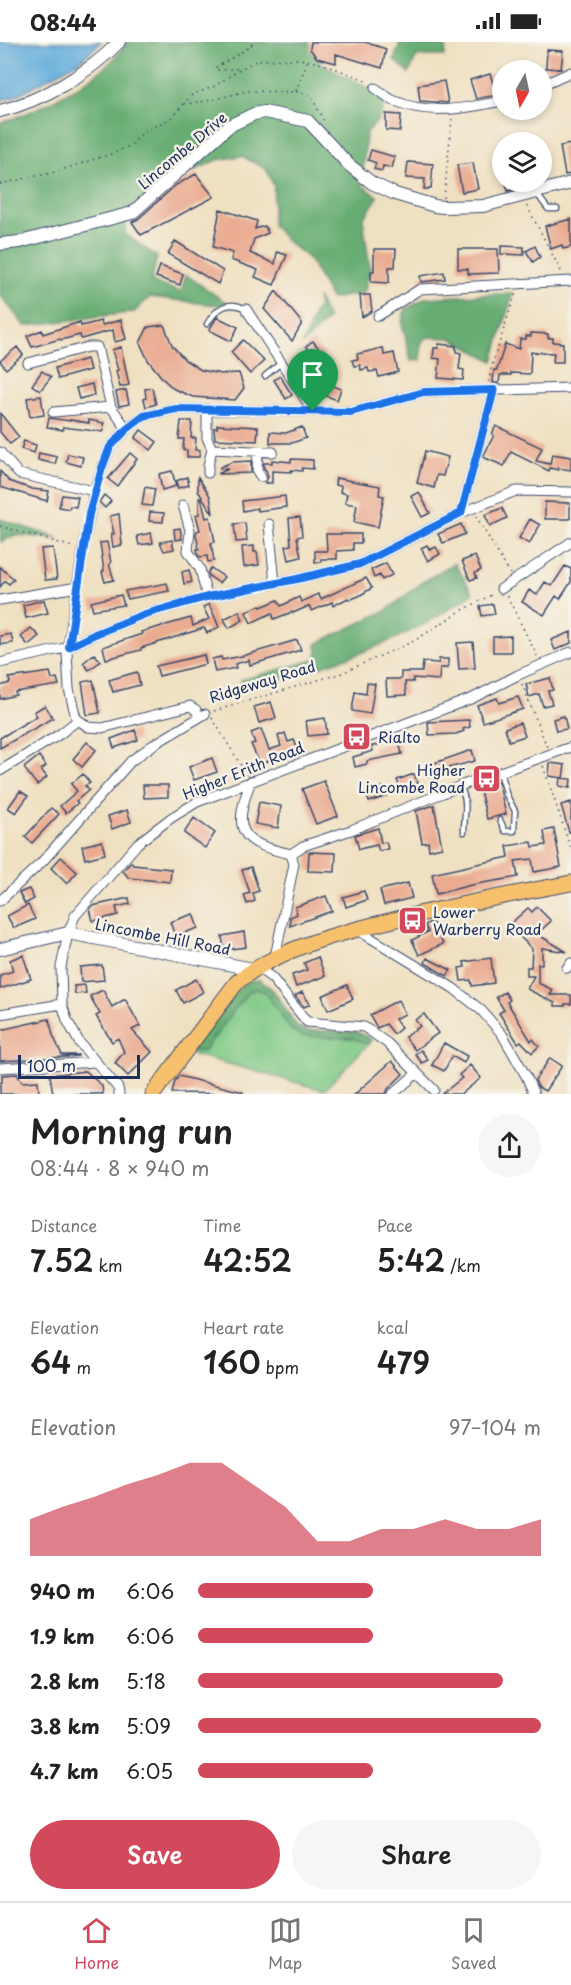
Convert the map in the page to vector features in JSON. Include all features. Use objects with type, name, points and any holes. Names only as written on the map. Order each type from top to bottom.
[{"type":"main road","points":[[153,1094],[237,982],[255,968],[275,957],[356,929],[485,899],[571,883]]},
{"type":"street","points":[[0,111],[28,102],[65,82],[103,57],[118,42]]},
{"type":"street","points":[[552,81],[571,72]]},
{"type":"street","points":[[375,88],[394,101],[426,110],[453,110],[492,103]]},
{"type":"street","name":"Lincombe Drive","points":[[0,244],[21,242],[132,213],[229,126],[254,114],[264,112],[308,121],[349,165],[372,183],[395,194],[443,207],[483,206],[536,192]]},
{"type":"street","name":"Lincombe Drive","points":[[552,188],[571,183]]},
{"type":"street","points":[[378,316],[420,289],[570,281]]},
{"type":"street","points":[[246,309],[313,411]]},
{"type":"street","points":[[28,363],[88,347],[97,347],[111,407],[127,429]]},
{"type":"street","points":[[204,715],[190,706],[102,728],[88,727],[76,718],[69,689],[67,653],[83,550],[94,491],[110,447],[127,429],[144,416],[176,409],[351,412],[424,392],[571,388]]},
{"type":"street","points":[[461,513],[491,391]]},
{"type":"street","points":[[53,412],[111,407]]},
{"type":"street","points":[[207,409],[207,438],[212,449],[208,474]]},
{"type":"street","points":[[212,449],[273,452]]},
{"type":"street","points":[[0,452],[19,474],[94,491]]},
{"type":"street","points":[[258,452],[257,471],[261,477]]},
{"type":"street","points":[[0,663],[69,647],[145,614],[207,597],[360,564],[461,513],[516,491],[571,492]]},
{"type":"street","points":[[183,505],[190,530],[188,551],[200,569],[207,597]]},
{"type":"street","points":[[269,524],[275,583]]},
{"type":"street","points":[[501,589],[571,542]]},
{"type":"street","points":[[0,600],[78,587]]},
{"type":"street","name":"Higher Erith Road","points":[[119,1094],[118,1088],[79,1042],[67,1020],[62,1004],[61,967],[68,933],[75,916],[142,839],[197,802],[473,698],[571,652]]},
{"type":"street","name":"Ridgeway Road","points":[[0,901],[42,862],[131,761],[153,745],[204,715]]},
{"type":"street","points":[[0,771],[60,734],[78,720]]},
{"type":"street","points":[[251,781],[242,805],[241,824],[251,841],[291,854],[303,846],[351,830],[459,786],[571,747]]},
{"type":"street","points":[[275,957],[280,924],[291,884],[294,864],[291,854]]},
{"type":"street","points":[[356,929],[453,988],[481,1010],[502,1034],[534,1094]]},
{"type":"street","points":[[0,948],[68,933]]},
{"type":"street","name":"Lincombe Hill Road","points":[[68,933],[255,968]]},
{"type":"street","points":[[255,968],[280,987],[307,1022],[364,1027],[387,1043],[434,1090]]},
{"type":"street","points":[[0,1014],[62,1004]]},
{"type":"street","points":[[0,1068],[96,1062]]},
{"type":"street","points":[[393,1094],[417,1073]]},
{"type":"lane","points":[[536,192],[548,209],[557,209]]},
{"type":"lane","points":[[207,324],[219,308],[237,306],[246,309]]},
{"type":"lane","points":[[265,376],[282,362]]},
{"type":"lane","points":[[500,772],[507,796],[515,811],[514,831],[505,831],[500,820]]},
{"type":"lane","points":[[459,786],[466,803],[464,832]]},
{"type":"path","points":[[240,69],[216,70],[215,68],[254,42]]},
{"type":"path","points":[[0,184],[55,172],[114,153],[130,145],[143,132],[170,119],[192,95],[215,86],[258,60],[300,59],[323,64],[363,79],[375,88]]},
{"type":"path","points":[[295,92],[307,61]]},
{"type":"path","points":[[183,104],[212,100],[246,90],[311,95],[323,117],[321,133]]},
{"type":"path","points":[[443,207],[453,110]]},
{"type":"path","points":[[522,197],[558,268],[570,281]]},
{"type":"path","points":[[491,391],[491,368],[518,285]]},
{"type":"path","points":[[472,508],[507,569]]},
{"type":"path","points":[[0,526],[83,550]]},
{"type":"path","name":"Ridgeway Road","points":[[204,715],[342,673],[414,641],[459,612],[501,589]]},
{"type":"path","points":[[508,598],[542,665]]},
{"type":"path","points":[[518,675],[545,755],[571,849]]},
{"type":"path","points":[[204,715],[243,768]]},
{"type":"green space","points":[[126,42],[309,42],[313,54],[321,63],[368,88],[378,96],[385,106],[378,120],[366,133],[362,185],[378,197],[363,219],[370,270],[364,293],[331,299],[309,259],[272,225],[274,186],[266,169],[242,156],[217,160],[171,181],[128,211],[125,234],[157,257],[151,282],[181,292],[186,275],[233,307],[150,297],[134,312],[25,326],[0,295],[0,123],[51,102],[89,79],[118,54]]},
{"type":"green space","points":[[397,42],[446,42],[445,56],[417,56],[409,73],[394,60],[400,44]]},
{"type":"green space","points":[[513,293],[493,361],[451,338],[427,337],[421,343],[421,360],[411,361],[402,323],[405,310],[425,298]]},
{"type":"green space","points":[[317,297],[328,319],[303,344],[315,311],[319,308]]},
{"type":"green space","points":[[0,519],[60,539],[15,535],[1,542]]},
{"type":"green space","points":[[454,563],[473,593],[423,625],[348,658],[243,690],[241,680],[318,659],[316,644],[387,610],[424,581]]},
{"type":"green space","points":[[250,980],[259,980],[273,990],[297,1027],[307,1031],[357,1032],[372,1040],[367,1044],[353,1038],[302,1036],[290,1029],[265,992],[256,989],[248,992],[203,1052],[191,1050],[239,988]]},
{"type":"green space","points":[[259,980],[273,990],[297,1027],[307,1031],[357,1032],[372,1040],[324,1090],[192,1054],[239,988]]},
{"type":"water","points":[[0,42],[101,42],[80,61],[14,97],[0,100]]},
{"type":"building","points":[[311,42],[365,42],[386,49],[382,68],[336,54],[336,63],[317,58],[310,49]]},
{"type":"building","points":[[547,50],[563,51],[561,69],[552,68],[552,60],[546,60]]},
{"type":"building","points":[[490,74],[492,96],[476,99],[470,80]]},
{"type":"building","points":[[444,81],[448,103],[420,101],[418,85]]},
{"type":"building","points":[[386,114],[401,115],[400,131],[386,130]]},
{"type":"building","points":[[571,144],[571,174],[565,175],[560,146]]},
{"type":"building","points":[[371,150],[395,157],[392,168],[383,166],[382,171],[374,169],[376,163],[368,160]]},
{"type":"building","points":[[408,162],[433,164],[431,189],[424,189],[425,179],[406,178]]},
{"type":"building","points":[[473,163],[478,189],[462,192],[457,165]]},
{"type":"building","points":[[196,174],[214,197],[141,235],[132,222],[176,185]]},
{"type":"building","points":[[220,209],[257,221],[255,229],[265,226],[268,233],[254,239],[250,253],[275,264],[277,252],[287,255],[274,285],[255,277],[258,270],[231,260],[233,253],[213,247]]},
{"type":"building","points":[[571,219],[571,247],[563,249],[562,245],[551,249],[545,226]]},
{"type":"building","points":[[175,241],[223,271],[218,284],[168,254]]},
{"type":"building","points":[[501,246],[524,247],[524,255],[501,254]]},
{"type":"building","points":[[535,246],[540,257],[533,262],[526,251]]},
{"type":"building","points":[[374,249],[396,249],[395,267],[389,267],[389,283],[371,282],[371,271],[374,271]]},
{"type":"building","points":[[458,249],[498,249],[499,273],[468,274],[468,269],[458,269]]},
{"type":"building","points":[[160,266],[183,274],[180,285],[156,277]]},
{"type":"building","points":[[444,272],[445,279],[421,282],[420,276]]},
{"type":"building","points":[[276,291],[302,323],[292,341],[264,309]]},
{"type":"building","points":[[360,295],[370,295],[372,311],[362,317]]},
{"type":"building","points":[[217,317],[238,327],[231,341],[209,330]]},
{"type":"building","points":[[121,320],[126,339],[115,342],[113,330],[81,339],[80,335],[32,347],[27,336],[42,330],[43,334],[80,322],[81,326],[101,321],[102,325]]},
{"type":"building","points":[[164,325],[172,345],[185,360],[201,370],[221,374],[239,373],[244,388],[235,400],[193,397],[174,389],[163,379],[148,360],[140,343],[148,327]]},
{"type":"building","points":[[531,333],[548,334],[548,338],[553,338],[553,342],[563,343],[563,362],[553,362],[554,353],[531,352],[530,374],[500,375],[499,383],[493,383],[494,370],[497,370],[505,344],[519,349],[520,339],[526,339],[526,336],[531,336]]},
{"type":"building","points":[[243,340],[264,361],[250,374],[231,352]]},
{"type":"building","points":[[313,341],[325,356],[318,361],[306,346]]},
{"type":"building","points":[[439,344],[456,346],[456,352],[461,353],[459,369],[464,370],[463,380],[438,378],[440,359],[433,358],[434,348],[438,348]]},
{"type":"building","points":[[17,347],[23,355],[6,369],[0,361]]},
{"type":"building","points":[[121,347],[129,385],[120,387],[112,350]]},
{"type":"building","points":[[383,348],[384,355],[394,353],[398,372],[379,377],[377,371],[369,372],[368,368],[361,370],[360,365],[354,366],[352,360],[358,359],[357,354]]},
{"type":"building","points":[[87,359],[90,370],[58,379],[55,368]]},
{"type":"building","points":[[42,371],[51,377],[40,391],[32,385]]},
{"type":"building","points":[[280,376],[292,395],[286,399],[274,380]]},
{"type":"building","points":[[323,382],[341,389],[337,400],[319,393]]},
{"type":"building","points":[[92,384],[94,395],[79,399],[76,388]]},
{"type":"building","points":[[152,388],[156,404],[146,407],[145,389]]},
{"type":"building","points":[[126,390],[129,404],[119,406],[116,392]]},
{"type":"building","points":[[41,396],[44,415],[30,417],[27,398]]},
{"type":"building","points":[[0,413],[19,437],[10,444],[0,432]]},
{"type":"building","points":[[49,418],[104,423],[103,432],[47,427]]},
{"type":"building","points":[[181,421],[192,421],[191,438],[196,438],[195,450],[200,450],[199,457],[187,457],[187,450],[183,450],[184,439],[179,439]]},
{"type":"building","points":[[217,425],[258,427],[257,441],[215,439],[214,428],[217,428]]},
{"type":"building","points":[[496,426],[542,448],[536,461],[550,464],[552,454],[571,457],[571,470],[550,468],[549,471],[511,452],[504,466],[483,457]]},
{"type":"building","points":[[302,427],[306,438],[292,443],[270,443],[270,432],[286,433]]},
{"type":"building","points":[[141,430],[157,442],[151,450],[135,438]]},
{"type":"building","points":[[24,441],[36,445],[34,453],[21,449]]},
{"type":"building","points":[[425,451],[448,457],[443,476],[437,475],[434,488],[417,483]]},
{"type":"building","points":[[39,453],[57,457],[55,464],[38,460]]},
{"type":"building","points":[[130,453],[137,459],[117,486],[108,479]]},
{"type":"building","points":[[68,454],[83,457],[81,466],[66,462]]},
{"type":"building","points":[[291,459],[313,460],[313,469],[302,468],[302,471],[291,470],[291,472],[272,471],[272,483],[265,483],[268,477],[264,463],[272,463],[272,460],[291,462]]},
{"type":"building","points":[[251,461],[251,473],[218,474],[228,469],[220,469],[220,467],[232,462]]},
{"type":"building","points":[[0,471],[9,481],[32,489],[49,491],[47,501],[0,487]]},
{"type":"building","points":[[172,471],[176,486],[162,490],[159,474]]},
{"type":"building","points":[[187,477],[189,485],[178,488],[176,481]]},
{"type":"building","points":[[198,477],[210,496],[213,514],[198,491]]},
{"type":"building","points":[[336,478],[380,486],[379,495],[384,496],[378,527],[354,522],[357,505],[345,503],[347,494],[340,492],[341,486],[335,485]]},
{"type":"building","points":[[145,487],[155,489],[152,506],[142,505]]},
{"type":"building","points":[[419,492],[430,513],[422,517],[411,496]]},
{"type":"building","points":[[62,495],[78,497],[76,507],[70,506],[69,509],[59,507]]},
{"type":"building","points":[[104,495],[111,501],[105,508],[99,502]]},
{"type":"building","points":[[285,496],[286,507],[243,511],[242,501]]},
{"type":"building","points":[[199,498],[201,498],[206,518],[210,517],[215,542],[211,543],[214,561],[208,562],[207,556],[198,555],[196,534],[200,530],[196,515],[199,514]]},
{"type":"building","points":[[545,502],[570,503],[570,519],[545,519]]},
{"type":"building","points":[[502,508],[507,518],[490,526],[485,515]]},
{"type":"building","points":[[150,512],[164,513],[163,522],[149,521]]},
{"type":"building","points":[[119,514],[122,545],[113,547],[111,534],[114,534],[110,516]]},
{"type":"building","points":[[300,517],[302,536],[297,537],[301,557],[289,560],[286,546],[291,545],[289,518]]},
{"type":"building","points":[[530,519],[540,525],[529,544],[519,538]]},
{"type":"building","points":[[245,523],[247,541],[236,542],[234,524]]},
{"type":"building","points":[[461,524],[465,534],[443,543],[438,534]]},
{"type":"building","points":[[180,528],[182,539],[175,540],[174,529]]},
{"type":"building","points":[[151,533],[153,543],[139,545],[137,536]]},
{"type":"building","points":[[326,534],[361,534],[361,543],[353,543],[353,550],[337,551],[337,559],[321,559],[321,562],[315,562],[315,551],[327,551]]},
{"type":"building","points":[[172,540],[174,549],[164,551],[160,542]]},
{"type":"building","points":[[107,542],[111,563],[109,564],[114,580],[105,582],[100,543]]},
{"type":"building","points":[[427,545],[430,550],[436,547],[440,554],[428,561],[421,548]]},
{"type":"building","points":[[254,546],[259,565],[244,567],[242,547]]},
{"type":"building","points":[[53,548],[57,579],[45,580],[41,549]]},
{"type":"building","points":[[475,556],[481,570],[475,573],[477,578],[470,580],[462,561]]},
{"type":"building","points":[[386,563],[392,575],[382,580],[380,575],[374,578],[371,570]]},
{"type":"building","points":[[565,566],[571,569],[571,582],[560,599],[556,596],[544,615],[522,602],[529,590],[537,595],[545,582],[552,586]]},
{"type":"building","points":[[0,567],[14,579],[9,584],[5,581],[0,587]]},
{"type":"building","points":[[211,568],[224,577],[219,583],[209,576],[208,572]]},
{"type":"building","points":[[189,570],[192,582],[184,584],[182,572]]},
{"type":"building","points":[[366,578],[372,588],[359,596],[349,600],[348,598],[333,606],[332,602],[312,611],[309,606],[274,619],[272,613],[251,623],[246,612],[278,600],[281,606],[299,597],[301,602],[318,594],[321,599]]},
{"type":"building","points":[[167,583],[169,591],[128,599],[125,591]]},
{"type":"building","points":[[121,595],[124,605],[93,610],[91,602]]},
{"type":"building","points":[[44,600],[48,613],[26,618],[23,605]]},
{"type":"building","points":[[209,604],[219,627],[207,633],[204,628],[141,648],[141,650],[106,659],[103,647],[142,634],[141,632],[191,618],[193,626],[209,619],[203,607]]},
{"type":"building","points":[[493,604],[495,614],[482,616],[480,606]]},
{"type":"building","points":[[239,611],[243,620],[229,628],[224,619]]},
{"type":"building","points":[[31,628],[39,636],[28,645],[21,637]]},
{"type":"building","points":[[571,632],[571,643],[555,650],[551,640]]},
{"type":"building","points":[[11,634],[13,643],[0,645],[0,636]]},
{"type":"building","points":[[511,636],[511,652],[493,652],[493,637]]},
{"type":"building","points":[[297,640],[301,650],[250,665],[249,660],[235,664],[236,668],[215,672],[212,659],[221,657],[222,660],[242,656]]},
{"type":"building","points":[[473,642],[475,668],[459,669],[457,643]]},
{"type":"building","points":[[94,654],[101,661],[89,670],[83,663]]},
{"type":"building","points":[[204,655],[206,664],[159,676],[156,666]]},
{"type":"building","points":[[439,659],[448,659],[448,668],[440,668],[439,680],[413,678],[413,682],[405,682],[406,695],[387,696],[386,679],[401,679],[401,672],[422,672],[423,662],[439,663]]},
{"type":"building","points":[[50,672],[52,679],[57,678],[59,685],[15,692],[16,695],[0,699],[0,686],[10,683],[9,678]]},
{"type":"building","points":[[137,672],[140,685],[113,692],[109,680]]},
{"type":"building","points":[[550,678],[553,690],[548,691],[552,704],[543,706],[539,694],[529,697],[526,684]]},
{"type":"building","points":[[93,680],[100,713],[87,715],[82,682]]},
{"type":"building","points":[[367,683],[375,684],[370,714],[352,711],[355,692],[366,694]]},
{"type":"building","points":[[518,697],[523,709],[483,722],[477,705],[497,698],[499,703]]},
{"type":"building","points":[[271,702],[276,718],[259,723],[254,707]]},
{"type":"building","points":[[45,705],[53,718],[0,748],[0,738],[37,716],[34,712]]},
{"type":"building","points":[[564,716],[567,729],[556,731],[553,719]]},
{"type":"building","points":[[325,718],[327,734],[308,736],[306,721]]},
{"type":"building","points":[[469,720],[470,727],[456,734],[429,735],[428,722]]},
{"type":"building","points":[[520,723],[525,736],[509,741],[505,728]]},
{"type":"building","points":[[261,729],[269,750],[281,746],[278,736],[285,733],[288,742],[294,740],[298,750],[260,764],[251,744],[255,743],[251,733]]},
{"type":"building","points":[[135,730],[138,740],[114,748],[111,739]]},
{"type":"building","points":[[399,741],[402,754],[367,761],[367,764],[355,767],[353,757],[373,751],[372,746]]},
{"type":"building","points":[[87,742],[96,750],[82,767],[73,759]]},
{"type":"building","points":[[472,750],[475,761],[448,768],[430,777],[426,766]]},
{"type":"building","points":[[39,756],[46,766],[41,770],[47,777],[37,785],[24,768]]},
{"type":"building","points":[[212,758],[217,772],[194,780],[189,767]]},
{"type":"building","points":[[550,763],[565,765],[563,778],[549,776]]},
{"type":"building","points":[[83,774],[90,783],[85,786],[89,790],[66,813],[60,806],[77,791],[71,784]]},
{"type":"building","points":[[414,774],[418,783],[401,790],[397,780]]},
{"type":"building","points":[[560,778],[571,779],[570,788],[559,786]]},
{"type":"building","points":[[324,781],[338,816],[316,824],[302,789]]},
{"type":"building","points":[[498,781],[506,814],[487,819],[479,787]]},
{"type":"building","points":[[143,785],[168,785],[168,797],[144,798]]},
{"type":"building","points":[[383,787],[387,796],[369,802],[366,793]]},
{"type":"building","points":[[20,791],[28,796],[16,813],[8,808]]},
{"type":"building","points":[[259,802],[281,806],[278,828],[255,824]]},
{"type":"building","points":[[571,802],[571,832],[569,832],[561,805]]},
{"type":"building","points":[[434,805],[442,847],[429,850],[428,842],[422,843],[416,811]]},
{"type":"building","points":[[51,808],[59,814],[32,843],[25,837]]},
{"type":"building","points":[[127,810],[131,822],[112,829],[108,816]]},
{"type":"building","points":[[194,818],[215,833],[205,848],[184,833]]},
{"type":"building","points":[[378,828],[381,843],[386,842],[388,849],[379,851],[377,845],[359,849],[355,835]]},
{"type":"building","points":[[554,829],[561,867],[534,872],[532,859],[515,861],[518,877],[436,894],[432,874],[509,857],[507,846],[532,842],[533,847],[546,845],[544,831]]},
{"type":"building","points":[[102,841],[105,854],[85,859],[82,846]]},
{"type":"building","points":[[309,852],[336,853],[335,872],[308,871]]},
{"type":"building","points":[[61,857],[77,872],[67,884],[51,868]]},
{"type":"building","points":[[131,862],[133,865],[171,869],[170,882],[129,878],[123,871]]},
{"type":"building","points":[[251,867],[259,891],[253,893],[255,901],[247,904],[244,895],[250,893],[242,870]]},
{"type":"building","points":[[408,883],[412,898],[384,905],[380,890]]},
{"type":"building","points":[[29,889],[34,899],[25,904],[19,893]]},
{"type":"building","points":[[364,891],[367,900],[346,907],[343,897]]},
{"type":"building","points":[[326,896],[332,911],[290,926],[290,917],[297,914],[295,907]]},
{"type":"building","points":[[129,898],[130,904],[116,907],[118,915],[93,921],[90,909],[92,906]]},
{"type":"building","points":[[28,905],[35,919],[14,928],[7,916]]},
{"type":"building","points":[[537,907],[551,921],[537,934],[567,952],[542,948],[542,964],[538,964],[538,983],[553,990],[550,995],[571,995],[571,1004],[565,1004],[565,1006],[555,1006],[555,1003],[527,989],[534,976],[527,976],[527,967],[531,967],[532,949],[509,925],[528,908],[532,912]]},
{"type":"building","points":[[193,914],[198,928],[175,936],[170,922]]},
{"type":"building","points":[[432,921],[443,944],[419,955],[412,940],[428,932],[425,925]]},
{"type":"building","points":[[244,932],[246,947],[224,950],[222,936]]},
{"type":"building","points":[[23,955],[31,979],[0,989],[0,975],[13,971],[10,960]]},
{"type":"building","points":[[318,957],[325,976],[296,987],[292,975],[307,970],[304,963]]},
{"type":"building","points":[[427,958],[451,970],[447,976],[425,963]]},
{"type":"building","points":[[491,958],[494,983],[472,986],[471,980],[461,981],[459,968],[465,967],[464,962]]},
{"type":"building","points":[[102,965],[104,980],[81,982],[80,967]]},
{"type":"building","points":[[196,979],[203,992],[183,1003],[176,990]]},
{"type":"building","points":[[85,985],[86,993],[75,994],[74,986]]},
{"type":"building","points":[[347,985],[353,999],[328,1010],[322,996]]},
{"type":"building","points":[[103,990],[112,1007],[125,999],[140,1026],[132,1030],[152,1052],[128,1076],[115,1063],[124,1052],[118,1038],[112,1042],[96,1016],[100,1014],[90,996]]},
{"type":"building","points":[[302,992],[310,1004],[304,1007],[295,996]]},
{"type":"building","points":[[505,992],[510,1000],[507,1002],[531,1041],[533,1039],[539,1046],[532,1053],[521,1041],[518,1043],[499,1013],[504,1010],[496,997]]},
{"type":"building","points":[[398,1000],[405,1014],[395,1019],[401,1028],[394,1034],[386,1024],[377,1028],[370,1015]]},
{"type":"building","points":[[424,1014],[438,1033],[415,1050],[405,1037],[420,1026],[415,1020]]},
{"type":"building","points":[[49,1019],[62,1055],[78,1056],[0,1061],[0,1030]]},
{"type":"building","points":[[444,1043],[467,1056],[464,1063],[452,1056],[444,1071],[432,1065]]},
{"type":"building","points":[[421,1050],[428,1060],[422,1063],[415,1054]]},
{"type":"building","points":[[550,1058],[562,1066],[545,1091],[538,1087],[535,1080]]},
{"type":"building","points":[[392,1061],[403,1074],[386,1094],[355,1094]]},
{"type":"building","points":[[470,1065],[481,1078],[461,1094],[442,1094],[462,1078],[459,1075]]},
{"type":"building","points":[[86,1071],[102,1086],[103,1094],[53,1094],[50,1075]]},
{"type":"building","points":[[17,1074],[22,1082],[38,1081],[39,1094],[0,1094],[2,1075]]},
{"type":"building","points":[[179,1076],[243,1092],[243,1094],[172,1093]]},
{"type":"place","name":"Rialto","points":[[357,736]]},
{"type":"place","name":"Higher Lincombe Road","points":[[486,778]]},
{"type":"place","name":"Lower Warberry Road","points":[[412,920]]},
{"type":"route","points":[[494,390],[461,513],[360,564],[207,597],[145,614],[69,647],[94,491],[110,447],[127,429],[144,416],[176,409],[313,411],[351,412],[424,392],[494,390]]}]
